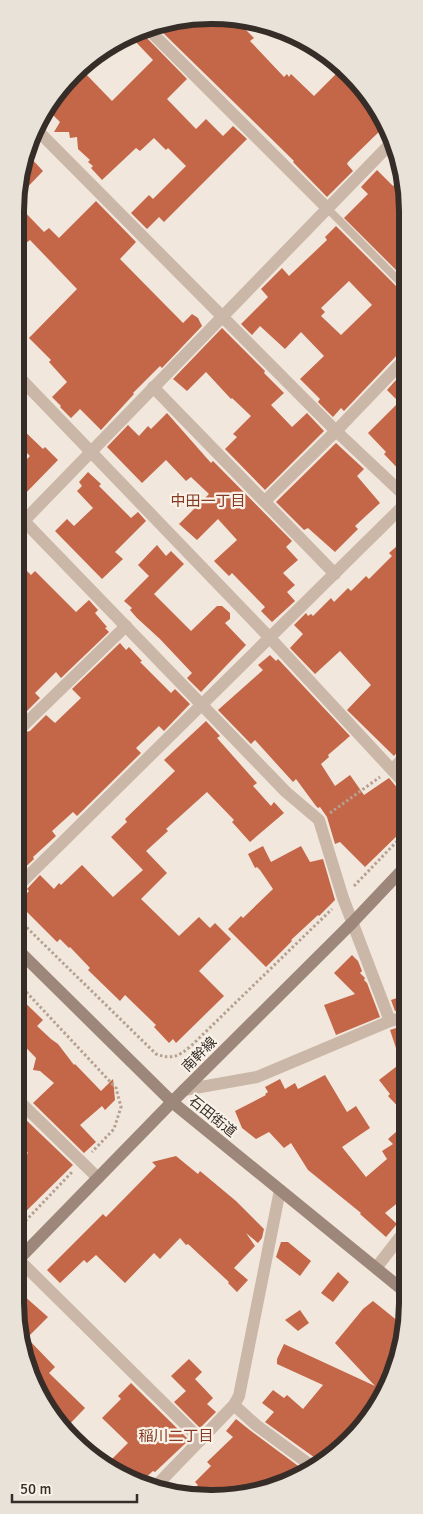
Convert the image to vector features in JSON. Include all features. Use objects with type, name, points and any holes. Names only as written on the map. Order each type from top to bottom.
[{"type":"main road","name":"南幹線","points":[[24,1252],[352,923],[399,873]]},
{"type":"main road","name":"石田街道","points":[[24,956],[172,1102],[399,1287]]},
{"type":"street","points":[[152,34],[327,208]]},
{"type":"street","points":[[40,134],[336,431],[399,490]]},
{"type":"street","points":[[24,520],[387,147]]},
{"type":"street","points":[[265,501],[399,365]]},
{"type":"street","points":[[24,382],[270,638],[399,776]]},
{"type":"street","points":[[153,387],[335,574]]},
{"type":"street","points":[[24,880],[399,510]]},
{"type":"street","points":[[24,528],[126,626],[286,792],[319,820],[343,898],[390,1022]]},
{"type":"street","points":[[24,725],[126,626]]},
{"type":"street","points":[[393,768],[399,762]]},
{"type":"street","points":[[184,1090],[256,1077],[399,1019]]},
{"type":"street","points":[[24,1106],[98,1178]]},
{"type":"street","points":[[159,1483],[234,1406],[240,1396],[280,1190]]},
{"type":"street","points":[[376,1268],[399,1238]]},
{"type":"street","points":[[24,1268],[201,1440]]},
{"type":"street","points":[[234,1406],[256,1425],[308,1463]]},
{"type":"lane","points":[[327,208],[399,281]]},
{"type":"path","points":[[319,820],[393,768]]},
{"type":"path","points":[[24,925],[156,1054],[165,1057],[181,1055],[343,898],[399,839]]},
{"type":"path","points":[[24,990],[116,1088],[122,1107],[114,1129],[24,1223]]},
{"type":"building","points":[[199,24],[242,26],[254,38],[250,41],[284,77],[287,74],[289,77],[291,74],[314,96],[338,72],[368,107],[381,130],[348,162],[347,164],[353,171],[327,197],[294,161],[161,31]]},
{"type":"building","points":[[145,36],[187,79],[167,99],[196,129],[206,119],[223,136],[233,126],[247,139],[164,222],[159,217],[147,229],[131,213],[149,195],[153,199],[186,166],[168,148],[166,150],[154,138],[140,151],[136,148],[102,180],[91,168],[93,166],[88,162],[90,160],[78,149],[77,137],[70,138],[69,132],[54,132],[60,122],[51,113],[70,88],[85,73],[112,101],[153,60],[134,40]]},
{"type":"building","points":[[31,159],[43,171],[25,190]]},
{"type":"building","points":[[377,170],[393,186],[397,182],[399,273],[344,218],[368,194],[361,187]]},
{"type":"building","points":[[96,201],[136,242],[120,259],[183,323],[192,314],[198,318],[202,326],[162,368],[160,366],[133,393],[101,430],[80,409],[71,418],[52,397],[67,382],[49,362],[51,360],[29,338],[77,289],[30,240],[24,244],[24,211],[44,232],[49,228],[59,238]]},
{"type":"building","points":[[336,226],[399,289],[399,353],[344,411],[341,408],[333,417],[318,402],[320,399],[300,379],[324,356],[301,332],[285,349],[260,326],[252,335],[241,324],[268,297],[261,289],[282,268],[289,276],[327,240],[325,237]],"holes":[[[349,281],[372,305],[341,335],[321,316],[325,312],[321,308]]]},
{"type":"building","points":[[222,328],[284,393],[271,405],[292,427],[307,413],[324,431],[265,490],[225,449],[237,437],[233,434],[251,416],[231,399],[206,372],[187,391],[173,379]]},
{"type":"building","points":[[396,380],[399,383],[399,402],[387,390]]},
{"type":"building","points":[[399,402],[399,470],[384,454],[386,452],[368,433]]},
{"type":"building","points":[[167,413],[211,463],[213,461],[292,541],[286,547],[298,560],[283,573],[295,585],[287,592],[295,601],[272,622],[261,611],[265,607],[232,573],[229,576],[214,561],[237,540],[218,519],[197,540],[179,524],[209,494],[191,477],[186,481],[166,460],[142,483],[107,447],[128,425],[139,436],[148,426],[151,429]]},
{"type":"building","points":[[24,431],[58,460],[24,495],[24,462],[30,456],[24,450]]},
{"type":"building","points":[[336,443],[364,469],[357,476],[380,503],[355,526],[358,529],[335,552],[308,528],[304,530],[276,502]]},
{"type":"building","points":[[88,472],[101,484],[99,486],[131,518],[138,512],[146,521],[115,552],[123,559],[102,579],[55,531],[67,519],[74,526],[93,508],[77,491],[82,486],[79,482]]},
{"type":"building","points":[[399,544],[399,572],[396,576],[399,584],[399,750],[394,756],[347,710],[371,685],[340,651],[315,674],[290,648],[303,634],[294,625],[306,613],[308,616],[311,614],[313,616],[331,598],[334,602],[348,588],[351,591],[366,576],[369,579],[392,556],[389,553]]},
{"type":"building","points":[[157,545],[166,556],[171,551],[184,564],[154,594],[191,631],[217,606],[222,606],[230,613],[230,619],[225,623],[246,645],[201,692],[187,678],[192,673],[137,618],[130,610],[132,608],[124,601],[149,576],[138,565]]},
{"type":"building","points":[[24,568],[31,575],[35,571],[76,612],[89,600],[98,610],[95,613],[109,632],[61,678],[56,672],[35,693],[40,698],[24,714]]},
{"type":"building","points":[[120,643],[126,650],[129,647],[142,661],[140,662],[171,693],[175,689],[190,704],[164,731],[159,726],[136,748],[141,753],[77,816],[73,812],[52,831],[56,836],[33,857],[34,859],[24,868],[24,732],[30,731],[46,715],[55,723],[81,698],[72,689]]},
{"type":"building","points":[[270,655],[276,661],[278,659],[350,736],[328,755],[329,757],[321,764],[335,786],[350,775],[364,795],[389,778],[399,790],[399,834],[365,867],[340,842],[335,844],[327,817],[320,807],[316,806],[296,779],[293,782],[255,740],[251,744],[218,710],[263,670],[258,665]]},
{"type":"building","points":[[206,721],[220,736],[217,738],[257,783],[253,786],[271,806],[274,802],[284,813],[250,842],[232,822],[234,820],[207,792],[166,829],[168,831],[146,851],[167,873],[141,899],[179,936],[199,917],[210,928],[215,923],[231,939],[199,971],[224,996],[176,1043],[173,1039],[169,1043],[154,1027],[156,1025],[125,995],[120,1001],[88,970],[90,968],[70,947],[60,939],[57,942],[24,909],[24,896],[29,891],[27,889],[40,875],[54,889],[59,883],[61,885],[82,865],[113,897],[143,870],[111,837],[127,822],[125,819],[175,771],[164,760]]},
{"type":"building","points":[[263,846],[271,862],[301,846],[310,862],[323,859],[335,900],[291,940],[266,967],[228,929],[241,916],[243,918],[273,889],[260,870],[257,867],[255,868],[248,854]]},
{"type":"building","points":[[352,955],[358,961],[362,971],[360,973],[365,978],[364,980],[367,983],[380,1017],[336,1035],[324,1005],[355,994],[334,973]]},
{"type":"building","points":[[399,997],[399,1010],[395,1011],[391,1000]]},
{"type":"building","points":[[24,1002],[43,1020],[37,1026],[58,1044],[74,1065],[101,1091],[113,1079],[115,1100],[105,1110],[102,1106],[80,1125],[96,1142],[84,1153],[33,1103],[54,1083],[40,1071],[33,1070],[36,1058],[24,1045]]},
{"type":"building","points":[[399,1027],[399,1057],[390,1030]]},
{"type":"building","points":[[399,1065],[399,1108],[388,1096],[390,1094],[379,1080]]},
{"type":"building","points":[[325,1075],[347,1112],[356,1106],[370,1128],[342,1147],[366,1177],[387,1159],[382,1151],[393,1144],[388,1139],[399,1129],[399,1202],[385,1213],[397,1224],[386,1237],[361,1213],[308,1170],[291,1143],[284,1148],[269,1132],[256,1139],[242,1128],[235,1111],[266,1095],[268,1092],[265,1087],[280,1079],[285,1089],[295,1083],[298,1089]]},
{"type":"building","points":[[24,1118],[73,1165],[24,1213],[24,1157],[28,1153],[24,1149]]},
{"type":"building","points":[[176,1156],[198,1174],[200,1171],[236,1201],[264,1229],[262,1238],[258,1243],[246,1233],[255,1246],[234,1268],[248,1280],[237,1292],[229,1282],[180,1238],[160,1259],[154,1253],[125,1283],[96,1255],[87,1263],[84,1260],[60,1283],[47,1270],[103,1214],[106,1217],[156,1166],[152,1162]]},
{"type":"building","points":[[281,1242],[288,1242],[311,1261],[300,1276],[276,1257]]},
{"type":"building","points":[[338,1272],[349,1282],[333,1302],[321,1293]]},
{"type":"building","points":[[24,1296],[48,1317],[27,1338],[55,1367],[49,1373],[85,1408],[69,1425],[55,1407],[43,1386],[27,1339]]},
{"type":"building","points":[[373,1301],[398,1322],[393,1351],[380,1386],[368,1407],[353,1426],[316,1459],[265,1422],[274,1412],[262,1403],[273,1390],[284,1398],[287,1395],[303,1409],[323,1385],[277,1364],[277,1359],[284,1344],[375,1386],[335,1343],[363,1309]]},
{"type":"building","points":[[300,1310],[309,1323],[298,1331],[285,1320]]},
{"type":"building","points":[[189,1359],[202,1372],[195,1379],[213,1398],[207,1404],[216,1412],[200,1428],[174,1402],[186,1391],[171,1376]]},
{"type":"building","points":[[131,1383],[189,1440],[155,1472],[153,1471],[145,1478],[110,1461],[128,1443],[102,1418],[121,1399],[118,1396]]},
{"type":"building","points":[[236,1419],[301,1468],[283,1476],[248,1487],[224,1490],[194,1490],[198,1485],[195,1482],[211,1466],[207,1462],[233,1437],[226,1431]]},
{"type":"district","name":"中田一丁目","points":[[208,501]]},
{"type":"district","name":"稲川二丁目","points":[[176,1436]]}]
